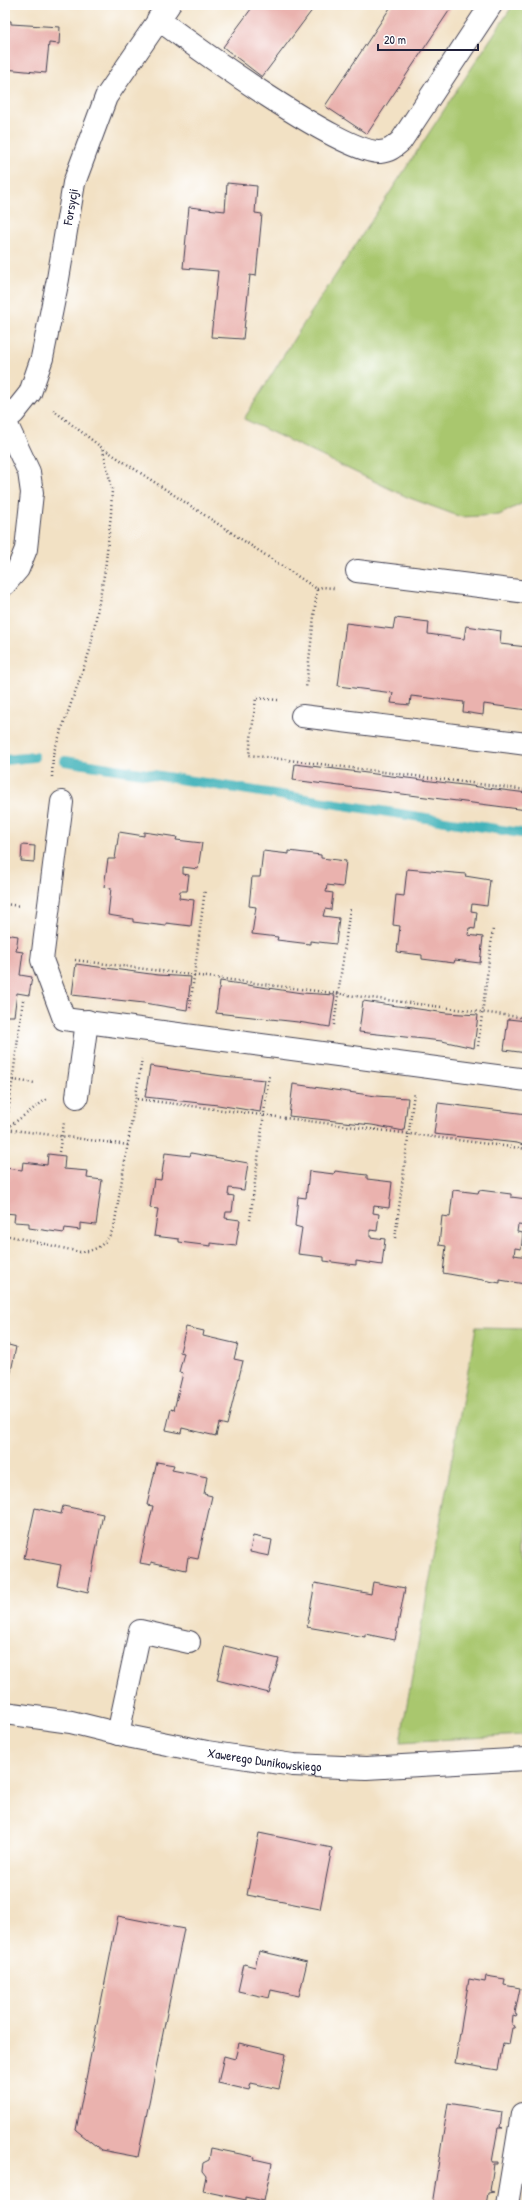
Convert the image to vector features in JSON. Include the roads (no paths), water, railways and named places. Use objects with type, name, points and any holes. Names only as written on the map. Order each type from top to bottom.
[{"type":"street","points":[[164,12],[317,128],[370,151],[380,152],[391,150],[401,141],[490,5]]},
{"type":"street","name":"Forsycji","points":[[5,420],[14,413],[30,393],[42,358],[58,279],[74,183],[106,97],[164,12]]},
{"type":"street","points":[[5,420],[28,472],[32,493],[26,549],[18,569],[5,584]]},
{"type":"street","points":[[357,571],[527,592]]},
{"type":"street","points":[[302,716],[527,744]]},
{"type":"street","points":[[62,802],[42,960],[64,1018],[527,1080]]},
{"type":"street","points":[[77,1097],[87,1022]]},
{"type":"street","points":[[118,1734],[140,1631],[189,1642]]},
{"type":"street","name":"Xawerego Dunikowskiego","points":[[5,1713],[71,1722],[118,1734],[207,1752],[293,1765],[366,1768],[527,1759]]},
{"type":"street","points":[[507,2205],[522,2114]]},
{"type":"waterway","points":[[5,760],[34,757]]},
{"type":"waterway","points":[[65,761],[527,834]]}]
